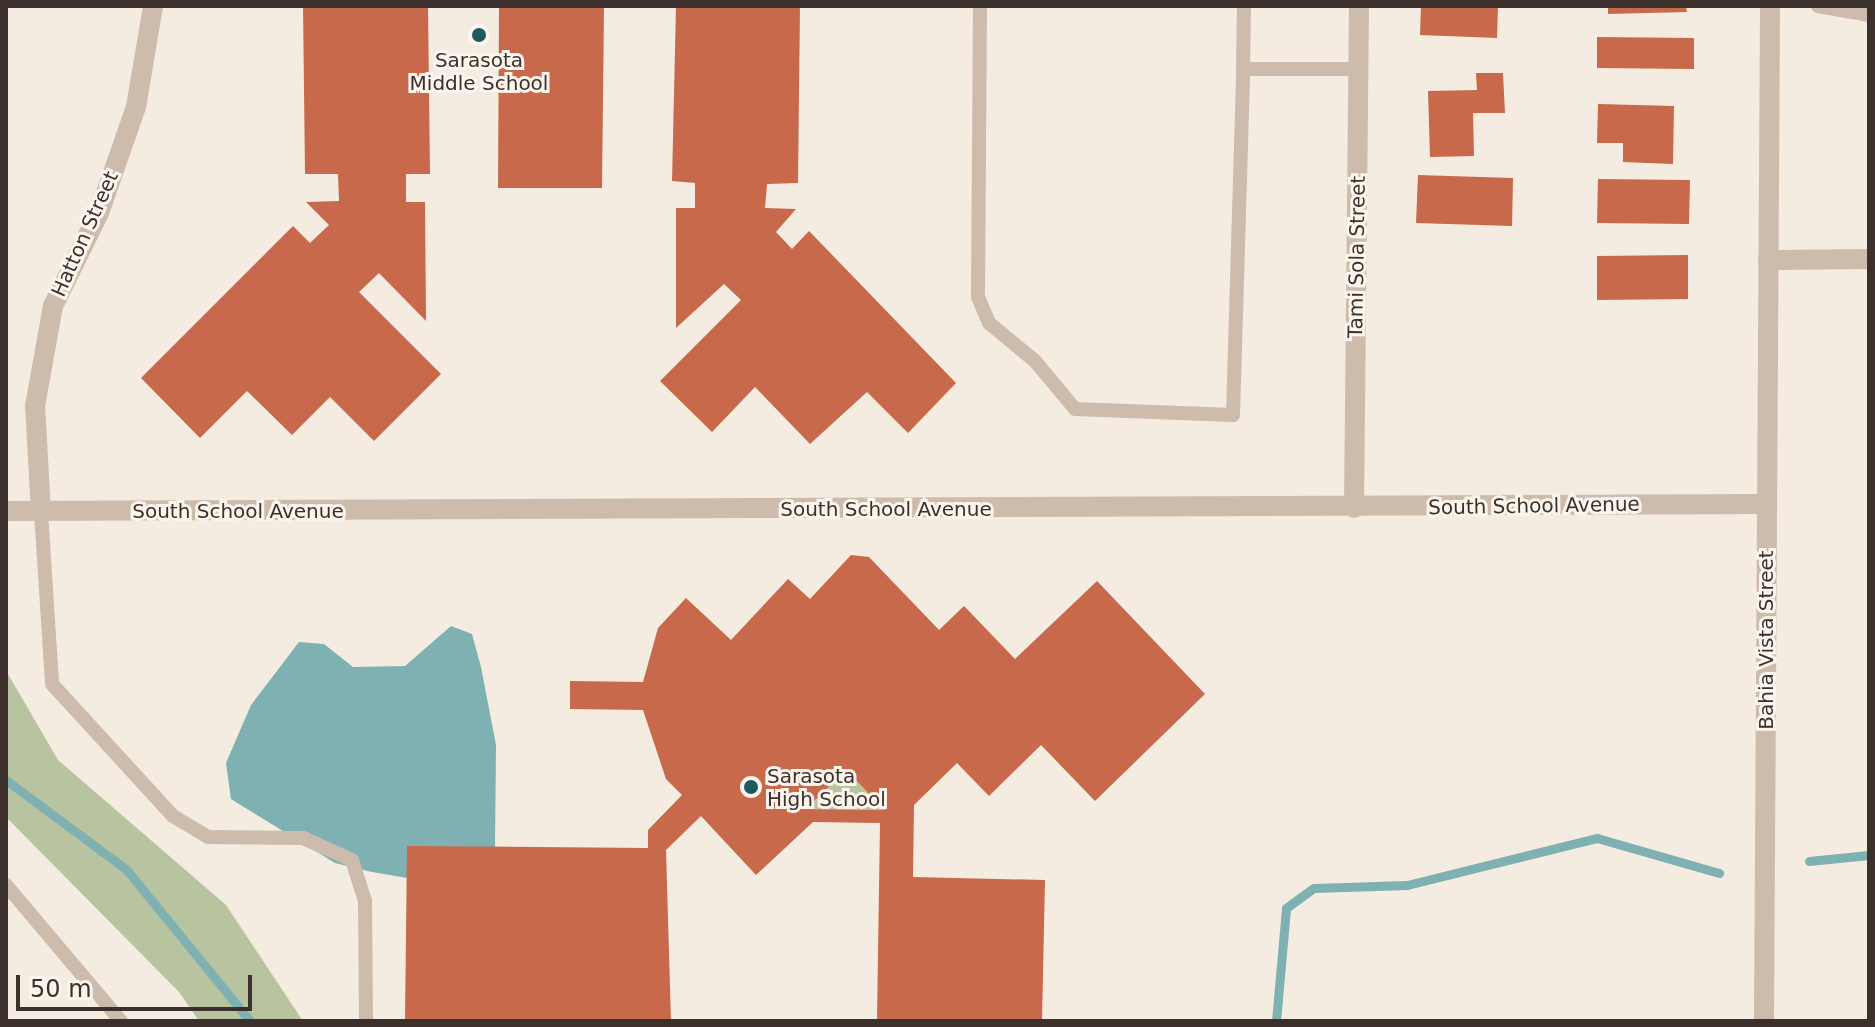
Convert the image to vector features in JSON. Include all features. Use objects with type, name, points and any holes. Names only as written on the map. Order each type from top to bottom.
[{"type":"street","name":"Hatton Street","points":[[41,512],[35,406],[53,306],[99,213],[136,107],[153,6]]},
{"type":"street","name":"Tami Sola Street","points":[[1354,508],[1359,6]]},
{"type":"street","name":"Bahia Vista Street","points":[[1764,1021],[1770,6]]},
{"type":"street","points":[[1768,260],[1869,259]]},
{"type":"street","name":"South School Avenue","points":[[6,511],[1766,504]]},
{"type":"lane","points":[[980,6],[978,297],[989,323],[1035,361],[1075,409],[1233,415],[1244,6]]},
{"type":"lane","points":[[1818,6],[1869,15]]},
{"type":"lane","points":[[1243,69],[1359,69]]},
{"type":"lane","points":[[41,512],[52,684],[173,816],[208,837],[303,838],[352,860],[365,901],[366,1021]]},
{"type":"lane","points":[[6,885],[121,1021]]},
{"type":"green space","points":[[6,658],[8,674],[58,760],[226,905],[303,1021],[199,1021],[179,992],[6,817]]},
{"type":"green space","points":[[846,770],[885,810],[806,809]]},
{"type":"water","points":[[451,626],[472,634],[481,667],[496,745],[495,849],[419,880],[372,872],[335,863],[231,799],[226,763],[251,705],[299,642],[324,644],[353,667],[405,666]]},
{"type":"building","points":[[303,6],[428,6],[430,174],[406,174],[406,202],[425,202],[426,321],[379,273],[359,292],[441,374],[374,441],[330,397],[292,435],[247,391],[200,438],[141,378],[293,226],[310,243],[329,225],[306,202],[339,201],[338,174],[305,174]]},
{"type":"building","points":[[499,6],[604,6],[602,188],[498,188]]},
{"type":"building","points":[[676,6],[800,6],[798,183],[767,184],[765,208],[796,209],[776,232],[792,249],[809,231],[956,383],[908,433],[867,392],[810,444],[755,387],[712,432],[660,381],[741,300],[724,284],[676,328],[676,208],[695,208],[695,183],[672,181]]},
{"type":"building","points":[[1421,6],[1498,6],[1497,38],[1420,35]]},
{"type":"building","points":[[1608,6],[1686,6],[1687,12],[1608,14]]},
{"type":"building","points":[[1597,37],[1694,38],[1694,69],[1597,68]]},
{"type":"building","points":[[1476,73],[1503,73],[1505,113],[1473,113],[1474,156],[1430,157],[1428,91],[1477,90]]},
{"type":"building","points":[[1598,104],[1674,106],[1673,164],[1623,162],[1623,143],[1597,143]]},
{"type":"building","points":[[1418,175],[1513,178],[1512,226],[1416,223]]},
{"type":"building","points":[[1598,179],[1690,180],[1689,224],[1597,223]]},
{"type":"building","points":[[1688,255],[1688,299],[1597,300],[1597,256]]},
{"type":"building","name":"Sarasota High School","points":[[851,555],[869,557],[939,630],[964,606],[1015,659],[1097,581],[1205,694],[1095,801],[1041,745],[989,796],[957,763],[914,805],[913,877],[1045,880],[1042,1021],[877,1021],[880,823],[813,822],[756,875],[701,816],[666,850],[671,1021],[405,1021],[407,846],[648,848],[648,830],[682,795],[666,779],[643,710],[570,709],[570,681],[643,682],[658,628],[686,598],[731,640],[788,579],[810,599]],"holes":[[[846,770],[885,810],[806,809]]]},
{"type":"waterway","points":[[6,780],[126,869],[250,1021]]},
{"type":"waterway","points":[[1276,1021],[1286,908],[1314,888],[1407,885],[1597,838],[1719,873]]},
{"type":"waterway","points":[[1809,861],[1869,855]]},
{"type":"place","name":"Sarasota Middle School","points":[[479,35]]},
{"type":"place","name":"Sarasota High School","points":[[751,787]]}]
